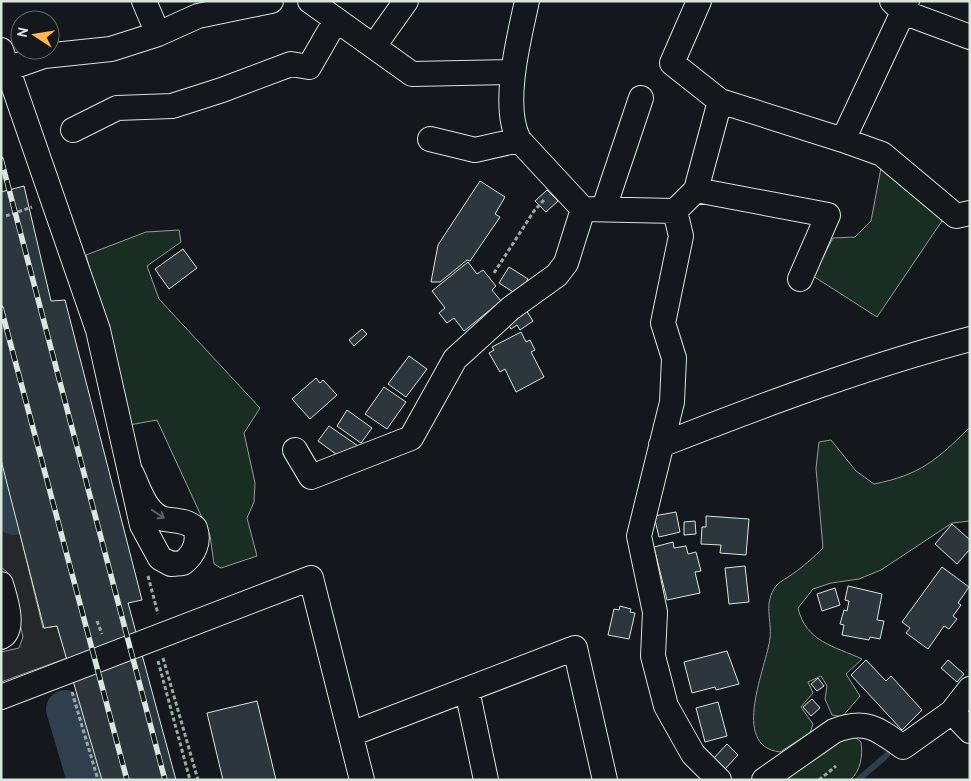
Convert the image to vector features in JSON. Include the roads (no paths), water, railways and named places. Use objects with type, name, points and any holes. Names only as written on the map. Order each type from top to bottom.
[{"type":"street","points":[[144,1],[158,34]]},
{"type":"street","points":[[132,474],[98,330],[4,60],[111,49],[158,34],[198,16],[271,1]]},
{"type":"street","points":[[310,1],[412,74],[513,72]]},
{"type":"street","points":[[374,46],[406,1]]},
{"type":"street","points":[[527,1],[513,72],[513,129],[519,140],[561,184],[593,208],[676,211],[696,190],[720,101]]},
{"type":"street","points":[[699,1],[672,64],[720,101],[882,154],[956,216],[970,213]]},
{"type":"street","points":[[843,140],[901,5],[970,37]]},
{"type":"street","points":[[73,130],[116,108],[172,106],[222,90],[291,64],[309,67],[336,20]]},
{"type":"street","points":[[295,450],[311,477],[411,438],[455,358],[512,308],[557,275],[566,263],[593,208],[640,98]]},
{"type":"street","points":[[430,139],[475,150],[519,140]]},
{"type":"street","points":[[696,190],[828,216],[800,279]]},
{"type":"street","points":[[676,211],[681,236],[664,323],[674,358],[672,402],[639,536],[655,612],[653,656],[666,706],[693,754],[719,780]]},
{"type":"street","points":[[662,445],[784,397],[877,365],[970,339]]},
{"type":"street","points":[[1,697],[311,578],[362,780]]},
{"type":"street","points":[[1,637],[6,634],[10,627],[2,594]]},
{"type":"street","points":[[351,734],[576,648],[605,780]]},
{"type":"street","points":[[764,780],[834,731],[847,725],[870,725],[902,747],[952,712],[970,689]]},
{"type":"street","points":[[467,690],[486,780]]},
{"type":"street","points":[[952,712],[970,732]]},
{"type":"waterway","points":[[1,467],[14,516]]},
{"type":"waterway","points":[[65,709],[86,780]]},
{"type":"waterway","points":[[858,780],[887,755]]},
{"type":"railway","points":[[1,159],[165,780]]},
{"type":"railway","points":[[1,308],[127,780]]}]
